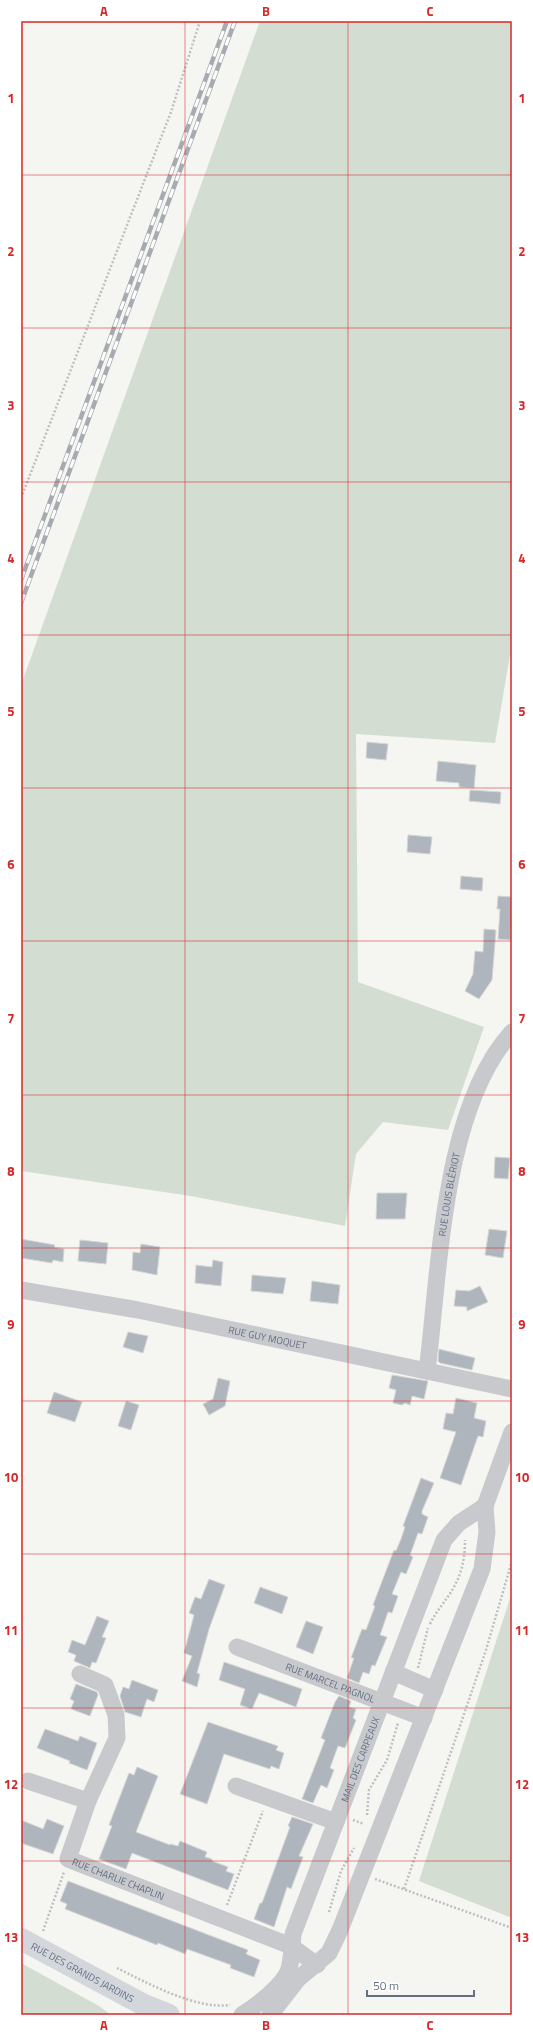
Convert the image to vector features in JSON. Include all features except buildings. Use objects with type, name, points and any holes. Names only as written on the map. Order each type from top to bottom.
[{"type":"main road","name":"RUE DES GRANDS JARDINS","points":[[37,1938],[149,2010],[169,2015]]},
{"type":"street","name":"RUE LOUIS BLÉRIOT","points":[[427,1371],[447,1194],[471,1100],[502,1043],[512,1032]]},
{"type":"street","name":"RUE GUY MOQUET","points":[[21,1290],[138,1310],[512,1389]]},
{"type":"street","name":"MAIL DES CARPEAUX","points":[[242,2015],[264,2009],[298,1979],[317,1965],[329,1953],[362,1875],[482,1569],[487,1532],[485,1506],[512,1432]]},
{"type":"street","name":"MAIL DES CARPEAUX","points":[[264,2009],[289,1969],[293,1934],[381,1701],[444,1540],[459,1523],[485,1506]]},
{"type":"street","name":"RUE MARCEL PAGNOL","points":[[237,1647],[424,1718]]},
{"type":"street","points":[[393,1672],[435,1690]]},
{"type":"street","name":"RUE CHARLIE CHAPLIN","points":[[80,1674],[105,1685],[116,1715],[116,1738],[88,1801],[68,1859],[291,1946],[317,1965]]},
{"type":"street","points":[[28,1781],[88,1801]]},
{"type":"street","points":[[236,1786],[336,1822]]},
{"type":"path","points":[[21,498],[171,112],[200,21]]},
{"type":"path","points":[[413,1681],[421,1661],[428,1627],[436,1612],[456,1584],[464,1560],[466,1539],[459,1523]]},
{"type":"path","points":[[404,1889],[486,1650],[512,1561]]},
{"type":"path","points":[[362,1830],[367,1815],[369,1790],[388,1760],[402,1709]]},
{"type":"path","points":[[222,1919],[268,1798]]},
{"type":"path","points":[[328,1916],[341,1871],[357,1843]]},
{"type":"path","points":[[37,1938],[68,1859]]},
{"type":"path","points":[[362,1875],[512,1928]]},
{"type":"path","points":[[113,1967],[167,1993],[203,2003],[222,2006],[237,2004],[252,1997],[264,2009]]},
{"type":"shaded area","points":[[260,21],[512,21],[512,655],[510,655],[495,743],[356,734],[358,982],[484,1027],[448,1130],[383,1122],[356,1154],[345,1226],[191,1196],[21,1171],[21,685]]},
{"type":"shaded area","points":[[512,1592],[512,1918],[419,1881]]},
{"type":"shaded area","points":[[21,1963],[99,2006],[111,2015],[21,2015]]},
{"type":"railway","points":[[21,580],[227,21]]},
{"type":"railway","points":[[21,603],[235,21]]}]
